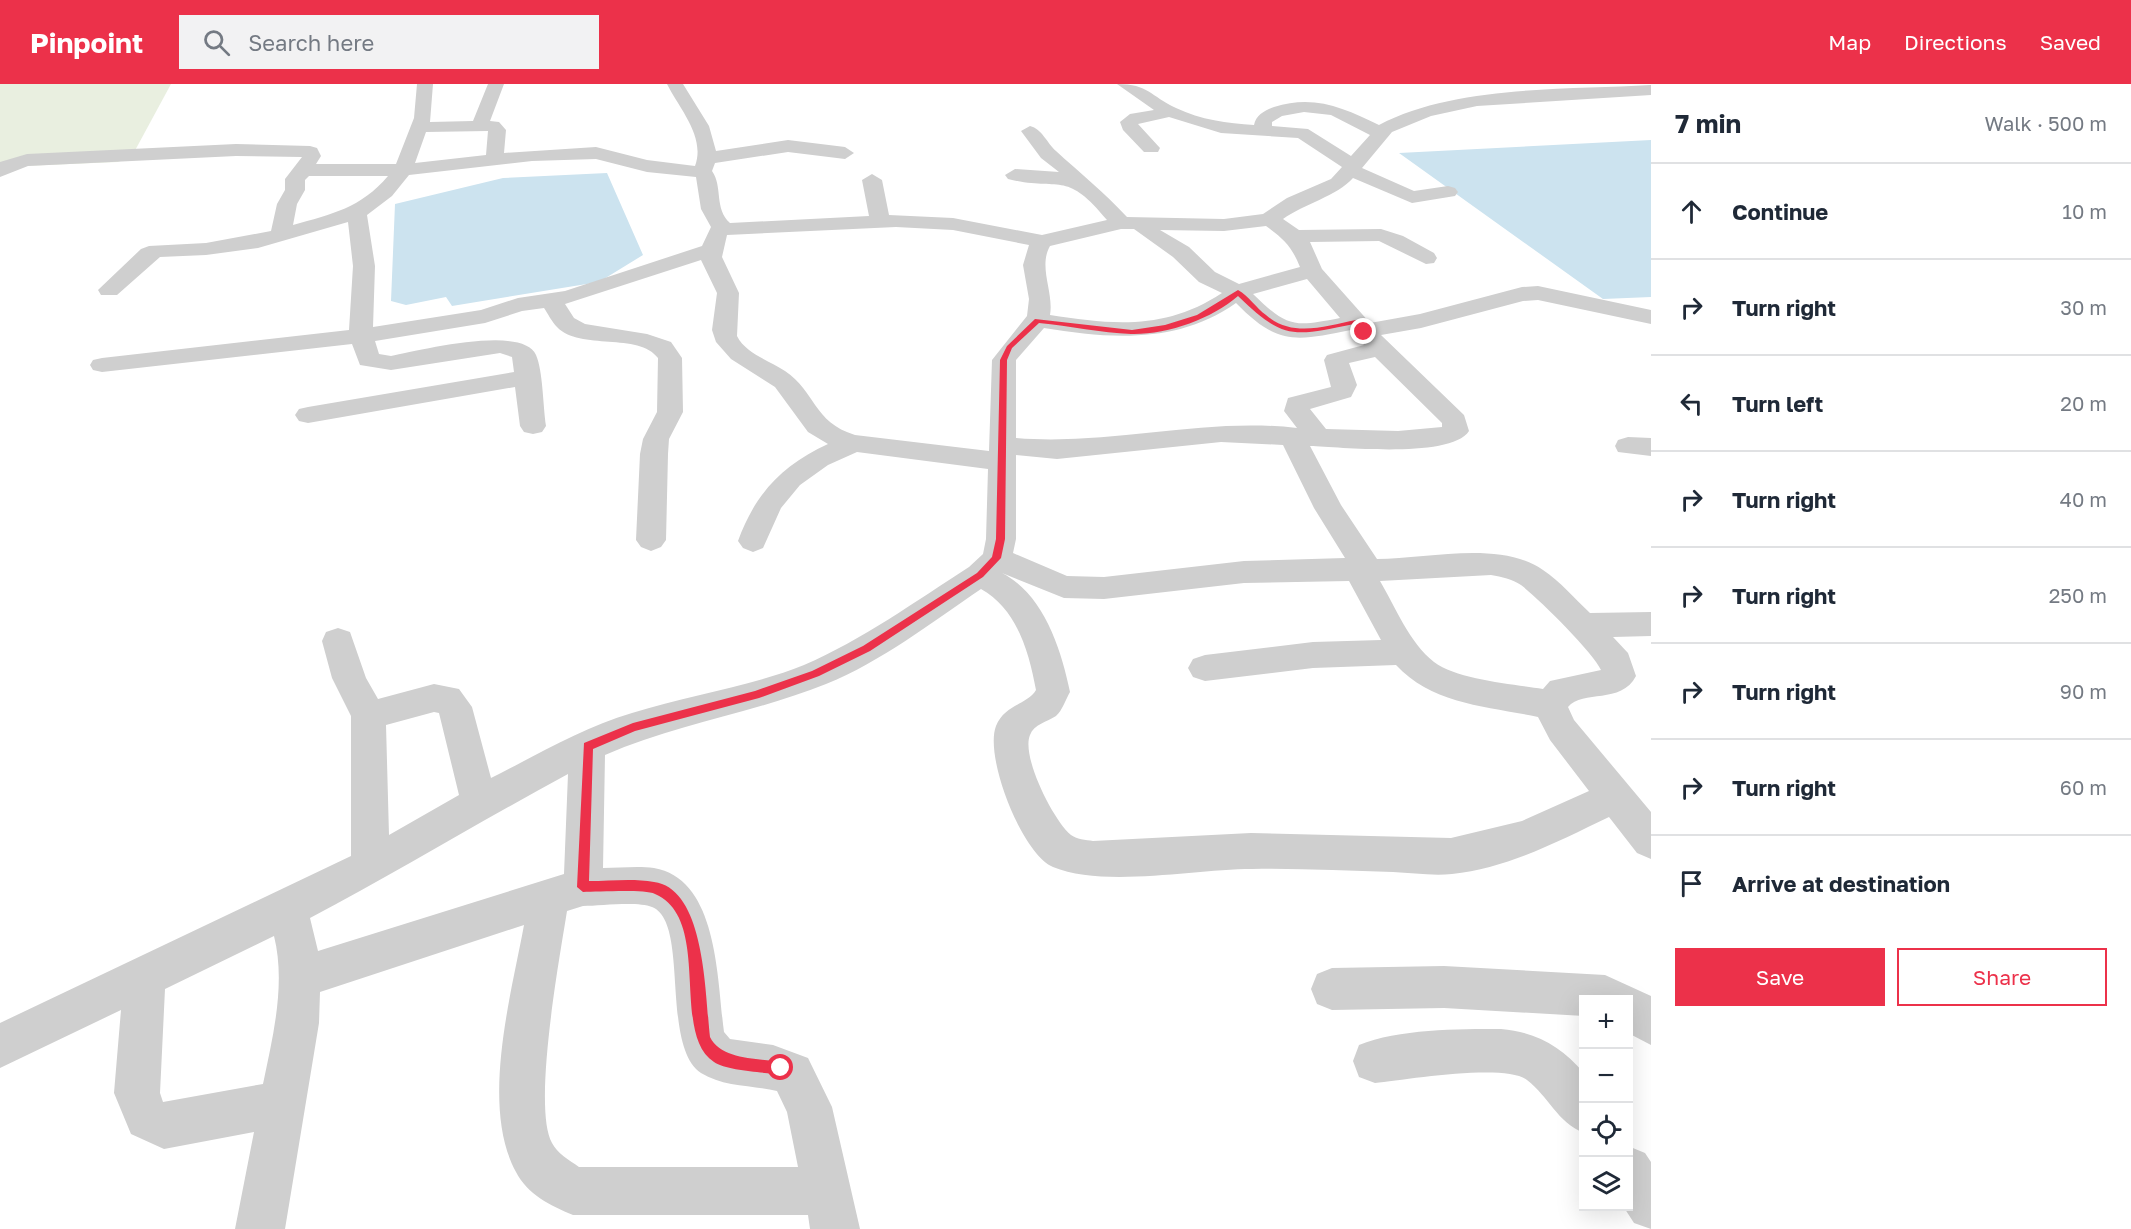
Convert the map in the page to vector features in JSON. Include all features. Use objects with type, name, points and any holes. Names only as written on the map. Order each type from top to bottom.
[{"type":"street","points":[[109,290],[149,254],[157,251],[241,245],[281,236],[357,213],[385,192],[403,170],[426,107],[425,84]]},
{"type":"street","points":[[480,125],[496,84]]},
{"type":"street","points":[[675,84],[704,137],[706,176],[714,220],[720,227],[744,231],[880,221],[953,224],[1042,241],[1130,223],[1224,225],[1270,219],[1283,207],[1338,183],[1382,133],[1426,112],[1478,101],[1651,90]]},
{"type":"street","points":[[1128,85],[1170,112],[1221,128],[1302,133],[1352,168],[1412,197],[1448,192]]},
{"type":"street","points":[[1263,130],[1263,121],[1273,112],[1319,108],[1343,114],[1382,133]]},
{"type":"street","points":[[1151,148],[1129,126],[1129,122],[1136,118],[1170,112]]},
{"type":"street","points":[[420,127],[493,126],[497,130],[494,143],[496,159]]},
{"type":"street","points":[[1030,131],[1048,154],[1073,173],[1078,182]]},
{"type":"street","points":[[281,236],[287,204],[295,190],[295,178],[305,170],[403,170],[532,155],[596,153],[647,166],[705,165],[788,146],[845,153]]},
{"type":"street","points":[[5,165],[253,149],[310,152],[312,156],[304,166],[305,170]]},
{"type":"street","points":[[1015,176],[1065,178],[1078,182],[1130,223],[1181,252],[1194,268],[1207,277],[1238,292],[1264,318],[1295,332],[1367,334],[1522,294],[1538,293],[1649,315]]},
{"type":"street","points":[[872,180],[880,221]]},
{"type":"street","points":[[357,213],[364,275],[361,336],[369,360],[391,363],[500,346],[516,348],[524,355],[529,377],[533,426]]},
{"type":"street","points":[[720,227],[711,250],[712,261],[727,289],[728,301],[723,325],[726,340],[733,348],[781,379],[794,392],[817,426],[832,436],[854,443],[1001,453],[1057,450],[1221,434],[1398,440],[1445,436],[1455,431],[1455,421],[1367,334],[1312,271],[1303,248],[1294,236],[1270,219]]},
{"type":"street","points":[[157,251],[170,233]]},
{"type":"street","points":[[1294,236],[1381,236],[1396,240],[1426,258]]},
{"type":"street","points":[[0,1046],[287,909],[371,866],[479,803],[587,746],[633,727],[755,695],[816,674],[866,648],[988,567],[1000,539],[1004,360],[1009,348],[1038,321],[1041,306],[1033,274],[1035,248],[1042,241]]},
{"type":"street","points":[[102,365],[361,336],[474,318],[518,305],[551,301],[711,250]]},
{"type":"street","points":[[1038,321],[1132,332],[1166,327],[1199,316],[1254,285],[1312,271]]},
{"type":"street","points":[[551,301],[566,323],[578,330],[647,341],[662,347],[670,358],[670,412],[656,439],[654,454],[651,540]]},
{"type":"street","points":[[1367,334],[1344,356],[1336,360],[1344,386],[1342,392],[1297,404],[1304,436],[1328,508],[1364,571],[1404,652],[1423,672],[1444,684],[1550,705]]},
{"type":"street","points":[[308,415],[529,377]]},
{"type":"street","points":[[753,541],[759,522],[794,472],[817,458],[854,443]]},
{"type":"street","points":[[988,567],[1064,587],[1104,588],[1290,569],[1364,571],[1491,564],[1513,567],[1533,578],[1583,626],[1616,662],[1619,676],[1605,684],[1562,691],[1550,705]]},
{"type":"street","points":[[988,567],[1002,586],[1019,602],[1050,669],[1053,692],[1045,705],[1027,714],[1013,728],[1011,744],[1023,795],[1044,834],[1063,853],[1093,859],[1251,851],[1450,856],[1492,848],[1528,837],[1616,797]]},
{"type":"street","points":[[1583,626],[1651,624]]},
{"type":"street","points":[[338,640],[350,680],[355,692],[365,700],[368,716],[371,866]]},
{"type":"street","points":[[1205,668],[1313,655],[1404,652]]},
{"type":"street","points":[[368,716],[434,698],[447,699],[455,708],[479,803]]},
{"type":"street","points":[[1550,705],[1562,730],[1651,841]]},
{"type":"street","points":[[300,978],[566,891],[655,887],[674,898],[690,924],[704,1038],[710,1050],[719,1058],[765,1064],[792,1074],[808,1107],[832,1210],[573,1191],[542,1171],[531,1154],[523,1133],[522,1079],[566,891],[587,746]]},
{"type":"street","points":[[260,1229],[297,1023],[300,978],[297,946],[287,909]]},
{"type":"street","points":[[145,976],[137,1093],[147,1118],[164,1126],[283,1103]]},
{"type":"street","points":[[1332,989],[1444,987],[1587,995]]},
{"type":"street","points":[[1633,1009],[1651,1023]]},
{"type":"street","points":[[1375,1060],[1508,1050],[1532,1056],[1556,1074],[1579,1104]]},
{"type":"street","points":[[1633,1177],[1651,1206]]},
{"type":"green space","points":[[0,84],[171,84],[132,156],[118,162],[0,167]]},
{"type":"water","points":[[1651,140],[1651,297],[1603,299],[1399,153]]},
{"type":"water","points":[[607,173],[643,255],[599,282],[452,306],[446,297],[406,305],[391,301],[395,204],[503,178]]},
{"type":"route","points":[[781,1068],[719,1058],[710,1050],[704,1038],[690,924],[674,898],[655,887],[583,887],[587,746],[633,727],[755,695],[816,674],[866,648],[980,575],[997,558],[1000,539],[1004,360],[1009,348],[1038,321],[1107,331],[1132,332],[1166,327],[1199,316],[1227,302],[1238,292],[1264,318],[1283,329],[1303,332],[1356,322],[1364,332]]}]
